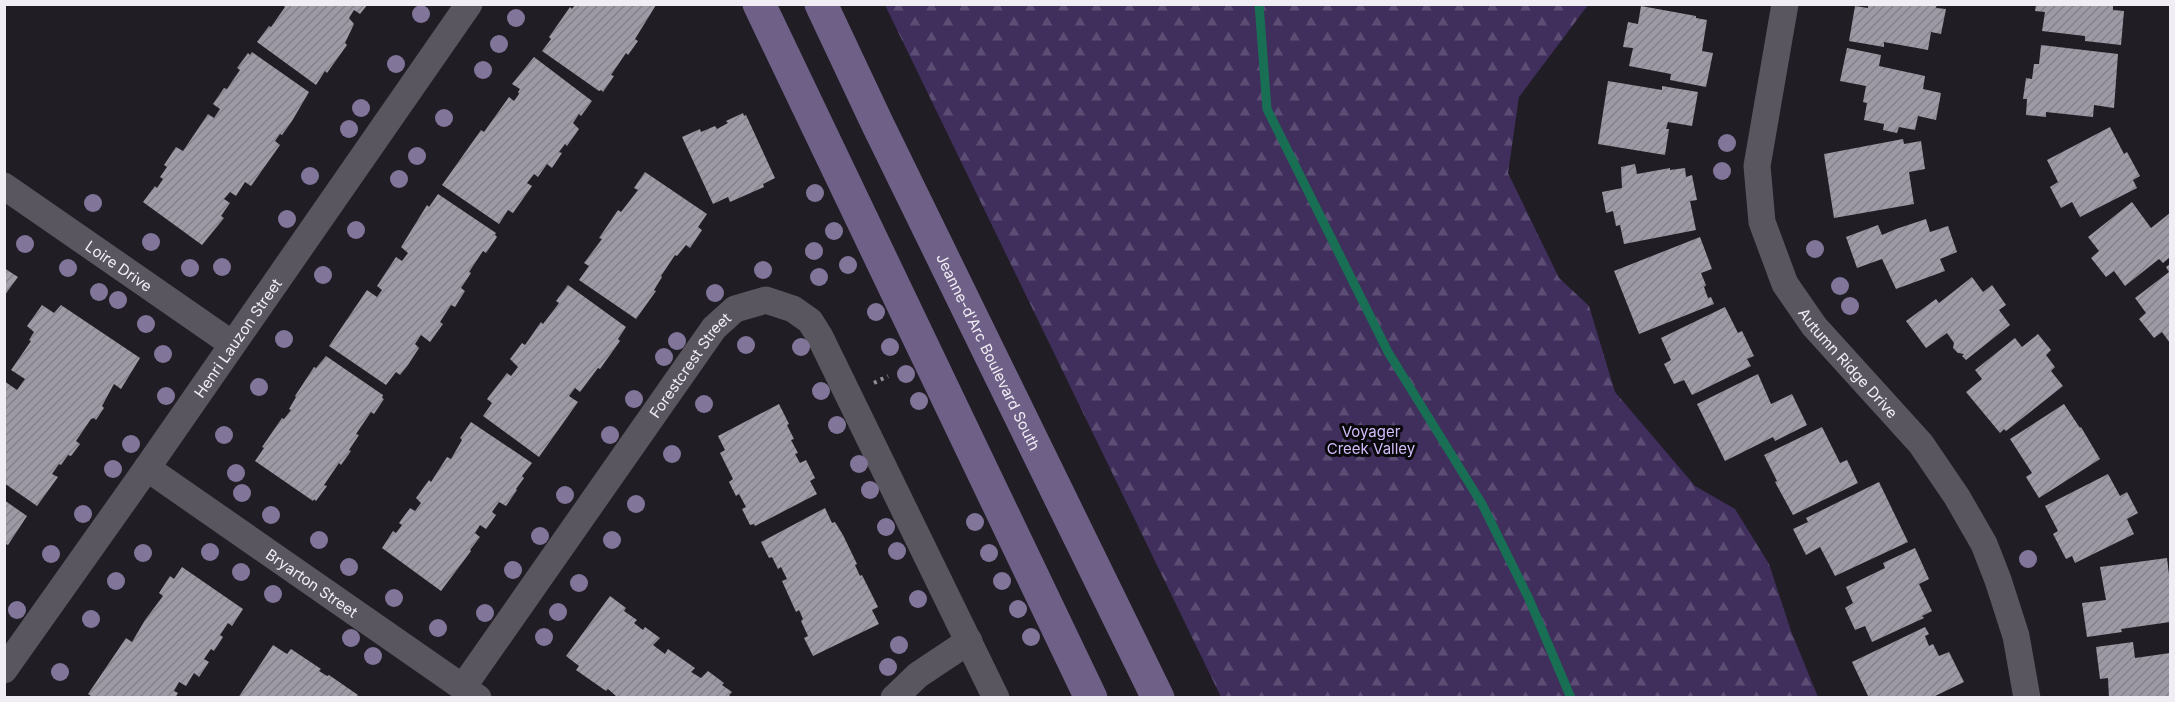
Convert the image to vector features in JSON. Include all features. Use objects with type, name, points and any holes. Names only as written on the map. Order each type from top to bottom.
[{"type":"main road","points":[[759,4],[1091,698]]},
{"type":"main road","name":"Jeanne-d'Arc Boulevard South","points":[[821,4],[1158,698]]},
{"type":"street","name":"Henri Lauzon Street","points":[[4,670],[469,4]]},
{"type":"street","name":"Autumn Ridge Drive","points":[[1785,4],[1757,166],[1762,222],[1785,284],[1814,326],[1921,444],[1957,497],[1984,544],[2016,636],[2027,698]]},
{"type":"street","name":"Loire Drive","points":[[4,186],[232,344]]},
{"type":"street","name":"Forestcrest Street","points":[[470,692],[714,328],[735,309],[766,300],[794,309],[810,321],[820,337],[996,698]]},
{"type":"street","name":"Bryarton Street","points":[[147,468],[470,692]]},
{"type":"street","points":[[894,698],[918,675],[969,641]]},
{"type":"green space","name":"Voyager Creek Valley","points":[[885,5],[1588,5],[1519,97],[1508,173],[1559,278],[1589,306],[1615,392],[1695,486],[1735,509],[1769,564],[1791,631],[1818,697],[1221,697]]},
{"type":"building","points":[[282,4],[368,4],[360,14],[354,10],[349,18],[354,24],[345,43],[347,45],[316,85],[257,42],[285,7]]},
{"type":"building","points":[[1868,4],[1937,4],[1936,8],[1946,9],[1941,34],[1931,32],[1928,50],[1884,42],[1884,47],[1849,41],[1855,6],[1868,8]]},
{"type":"building","points":[[575,5],[656,5],[635,39],[638,41],[628,55],[626,53],[603,92],[542,51],[570,7],[572,9]]},
{"type":"building","points":[[2036,5],[2113,5],[2113,10],[2124,11],[2121,45],[2085,41],[2085,36],[2042,31],[2045,12],[2035,11]]},
{"type":"building","points":[[1641,6],[1707,20],[1702,51],[1713,53],[1706,87],[1670,80],[1671,74],[1629,66],[1633,48],[1623,47],[1628,22],[1638,24]]},
{"type":"building","points":[[2041,45],[2118,54],[2114,108],[2094,105],[2093,117],[2046,112],[2046,117],[2026,115],[2027,99],[2023,99],[2026,78],[2032,79],[2034,64],[2039,64]]},
{"type":"building","points":[[1847,48],[1881,55],[1879,66],[1925,76],[1923,89],[1941,93],[1936,120],[1918,116],[1915,130],[1899,127],[1897,133],[1883,130],[1884,124],[1864,120],[1867,103],[1863,102],[1866,86],[1840,81]]},
{"type":"building","points":[[252,52],[309,92],[292,121],[275,141],[280,145],[251,186],[245,182],[236,196],[230,192],[224,199],[230,203],[221,216],[224,218],[202,245],[143,202],[163,179],[160,177],[167,167],[164,165],[176,147],[183,151],[208,114],[214,118],[220,109],[213,104],[224,88],[227,89],[240,70],[237,68],[248,53],[250,55]]},
{"type":"building","points":[[534,57],[592,101],[573,123],[579,129],[567,146],[565,144],[559,152],[562,153],[552,168],[547,164],[538,177],[534,174],[527,183],[532,186],[513,213],[508,210],[499,224],[442,185],[481,130],[484,132],[509,97],[514,101],[520,89],[512,84]]},
{"type":"building","points":[[1608,81],[1662,90],[1662,86],[1698,92],[1692,126],[1668,122],[1665,155],[1598,144]]},
{"type":"building","points":[[743,113],[744,116],[746,115],[775,178],[763,184],[764,187],[730,202],[728,197],[713,204],[682,137],[700,129],[701,132],[715,126],[717,129],[728,123],[726,121]]},
{"type":"building","points":[[2110,127],[2124,154],[2127,152],[2140,176],[2133,180],[2137,188],[2080,217],[2072,202],[2061,208],[2050,187],[2058,182],[2047,160]]},
{"type":"building","points":[[1903,139],[1904,144],[1921,141],[1925,169],[1909,172],[1914,204],[1834,218],[1824,154]]},
{"type":"building","points":[[1635,164],[1637,174],[1670,168],[1670,170],[1685,168],[1686,177],[1692,175],[1697,200],[1690,201],[1696,230],[1624,244],[1620,225],[1616,226],[1613,211],[1606,213],[1602,192],[1622,188],[1621,167]]},
{"type":"building","points":[[645,172],[707,214],[698,227],[702,230],[690,248],[686,245],[677,256],[675,255],[661,276],[654,290],[656,291],[636,319],[579,280],[589,266],[584,263],[602,239],[599,238],[618,210],[621,212],[638,190],[634,188]]},
{"type":"building","points":[[438,194],[496,233],[497,237],[486,253],[483,251],[469,272],[471,273],[461,288],[465,291],[455,307],[451,305],[440,322],[443,324],[430,342],[421,335],[415,344],[419,348],[408,365],[400,375],[396,372],[386,385],[329,346],[367,290],[377,297],[382,290],[377,286],[396,257],[402,261],[408,253],[401,247],[427,205],[429,207]]},
{"type":"building","points":[[2132,202],[2151,228],[2170,213],[2170,257],[2163,263],[2159,259],[2125,286],[2114,271],[2106,277],[2091,258],[2099,251],[2088,237]]},
{"type":"building","points":[[1926,219],[1930,232],[1948,226],[1957,252],[1940,259],[1945,271],[1896,289],[1882,259],[1857,268],[1846,237],[1878,225],[1882,235]]},
{"type":"building","points":[[1700,237],[1712,269],[1701,273],[1708,298],[1711,297],[1714,304],[1639,334],[1614,271]]},
{"type":"building","points":[[2170,264],[2170,343],[2162,332],[2154,338],[2139,319],[2146,313],[2135,298],[2169,272],[2166,267]]},
{"type":"building","points":[[4,268],[18,277],[4,296]]},
{"type":"building","points":[[1972,277],[1983,292],[1992,285],[2006,305],[1999,310],[2010,325],[1966,360],[1962,356],[1964,354],[1958,353],[1953,348],[1954,343],[1947,333],[1926,348],[1906,321],[1936,299],[1939,303]]},
{"type":"building","points":[[568,285],[626,327],[618,339],[620,341],[600,369],[598,368],[580,392],[575,388],[569,396],[578,402],[539,457],[483,416],[492,403],[487,399],[507,373],[511,376],[518,367],[510,359],[522,343],[525,345],[541,322],[543,324],[559,303],[556,301]]},
{"type":"building","points":[[42,305],[54,313],[61,305],[140,358],[121,389],[114,384],[96,420],[91,419],[76,441],[80,444],[52,474],[58,477],[37,506],[4,483],[4,381],[17,390],[25,379],[11,370],[31,341],[29,340],[34,332],[27,326]]},
{"type":"building","points":[[1725,307],[1738,333],[1742,331],[1754,356],[1747,359],[1751,366],[1692,395],[1684,380],[1674,384],[1664,364],[1671,360],[1661,338]]},
{"type":"building","points":[[2038,334],[2051,350],[2046,355],[2055,367],[2051,371],[2063,386],[2006,431],[2004,429],[2000,433],[1966,392],[1982,379],[1975,370],[2015,338],[2022,347]]},
{"type":"building","points":[[326,356],[383,395],[384,399],[374,414],[371,412],[356,434],[359,435],[349,450],[351,451],[341,465],[339,463],[316,501],[314,499],[313,501],[255,461],[282,418],[284,419],[291,410],[289,409],[295,396],[314,367],[316,368]]},
{"type":"building","points":[[1758,374],[1771,404],[1792,394],[1807,425],[1775,441],[1773,437],[1725,461],[1697,404]]},
{"type":"building","points":[[779,404],[794,439],[791,440],[798,453],[795,454],[800,463],[806,460],[815,478],[810,481],[817,494],[755,526],[750,525],[742,509],[746,507],[739,494],[736,496],[729,482],[733,479],[720,453],[725,450],[718,436]]},
{"type":"building","points":[[2064,404],[2100,459],[2039,498],[2026,477],[2032,473],[2010,439]]},
{"type":"building","points":[[471,422],[532,463],[522,476],[524,478],[506,506],[499,502],[492,512],[496,515],[486,529],[480,525],[475,533],[480,537],[441,591],[382,548],[393,531],[396,533],[402,525],[399,523],[410,508],[415,511],[421,503],[416,498],[429,480],[431,482],[447,457],[451,459],[462,440],[460,438]]},
{"type":"building","points":[[1822,427],[1840,463],[1847,460],[1858,483],[1793,515],[1775,482],[1777,481],[1764,455]]},
{"type":"building","points":[[2108,474],[2120,496],[2127,492],[2138,513],[2127,519],[2134,534],[2075,563],[2072,556],[2066,559],[2053,534],[2058,531],[2045,506]]},
{"type":"building","points":[[1879,482],[1908,542],[1835,576],[1820,547],[1806,555],[1793,529],[1808,522],[1806,518]]},
{"type":"building","points":[[4,500],[27,516],[8,545],[4,543]]},
{"type":"building","points":[[825,508],[832,523],[835,522],[843,535],[857,564],[855,565],[860,576],[862,575],[878,607],[872,610],[879,624],[813,656],[804,638],[808,636],[801,621],[803,619],[799,610],[796,612],[782,581],[787,579],[781,567],[778,569],[772,557],[769,558],[761,542]]},
{"type":"building","points":[[1915,548],[1929,579],[1919,584],[1932,611],[1922,616],[1924,618],[1872,642],[1865,626],[1855,630],[1845,608],[1853,603],[1846,587],[1885,568],[1883,563]]},
{"type":"building","points":[[2167,558],[2170,583],[2170,622],[2121,629],[2122,632],[2087,637],[2082,603],[2106,600],[2100,567]]},
{"type":"building","points":[[182,567],[243,609],[232,626],[228,623],[214,651],[211,649],[204,659],[209,662],[199,677],[194,673],[186,686],[179,682],[174,691],[178,693],[175,698],[94,698],[88,694],[126,638],[132,642],[163,596],[159,593],[170,576],[174,579]]},
{"type":"building","points":[[610,596],[626,608],[624,611],[637,620],[634,623],[643,630],[645,627],[660,638],[653,645],[665,654],[668,649],[695,668],[691,672],[701,678],[708,671],[732,692],[729,695],[732,698],[615,698],[616,696],[608,689],[606,691],[576,670],[579,666],[566,656]]},
{"type":"building","points":[[1925,627],[1929,634],[1925,636],[1929,646],[1933,644],[1939,656],[1949,652],[1964,682],[1931,698],[1869,698],[1852,662]]},
{"type":"building","points":[[2133,642],[2135,658],[2170,653],[2170,698],[2109,698],[2108,678],[2100,679],[2096,647]]},
{"type":"building","points":[[273,645],[287,654],[291,649],[321,669],[319,671],[329,675],[358,695],[356,698],[238,698]]},
{"type":"waterway","points":[[1259,4],[1267,109],[1388,352],[1482,504],[1529,599],[1571,698]]}]
